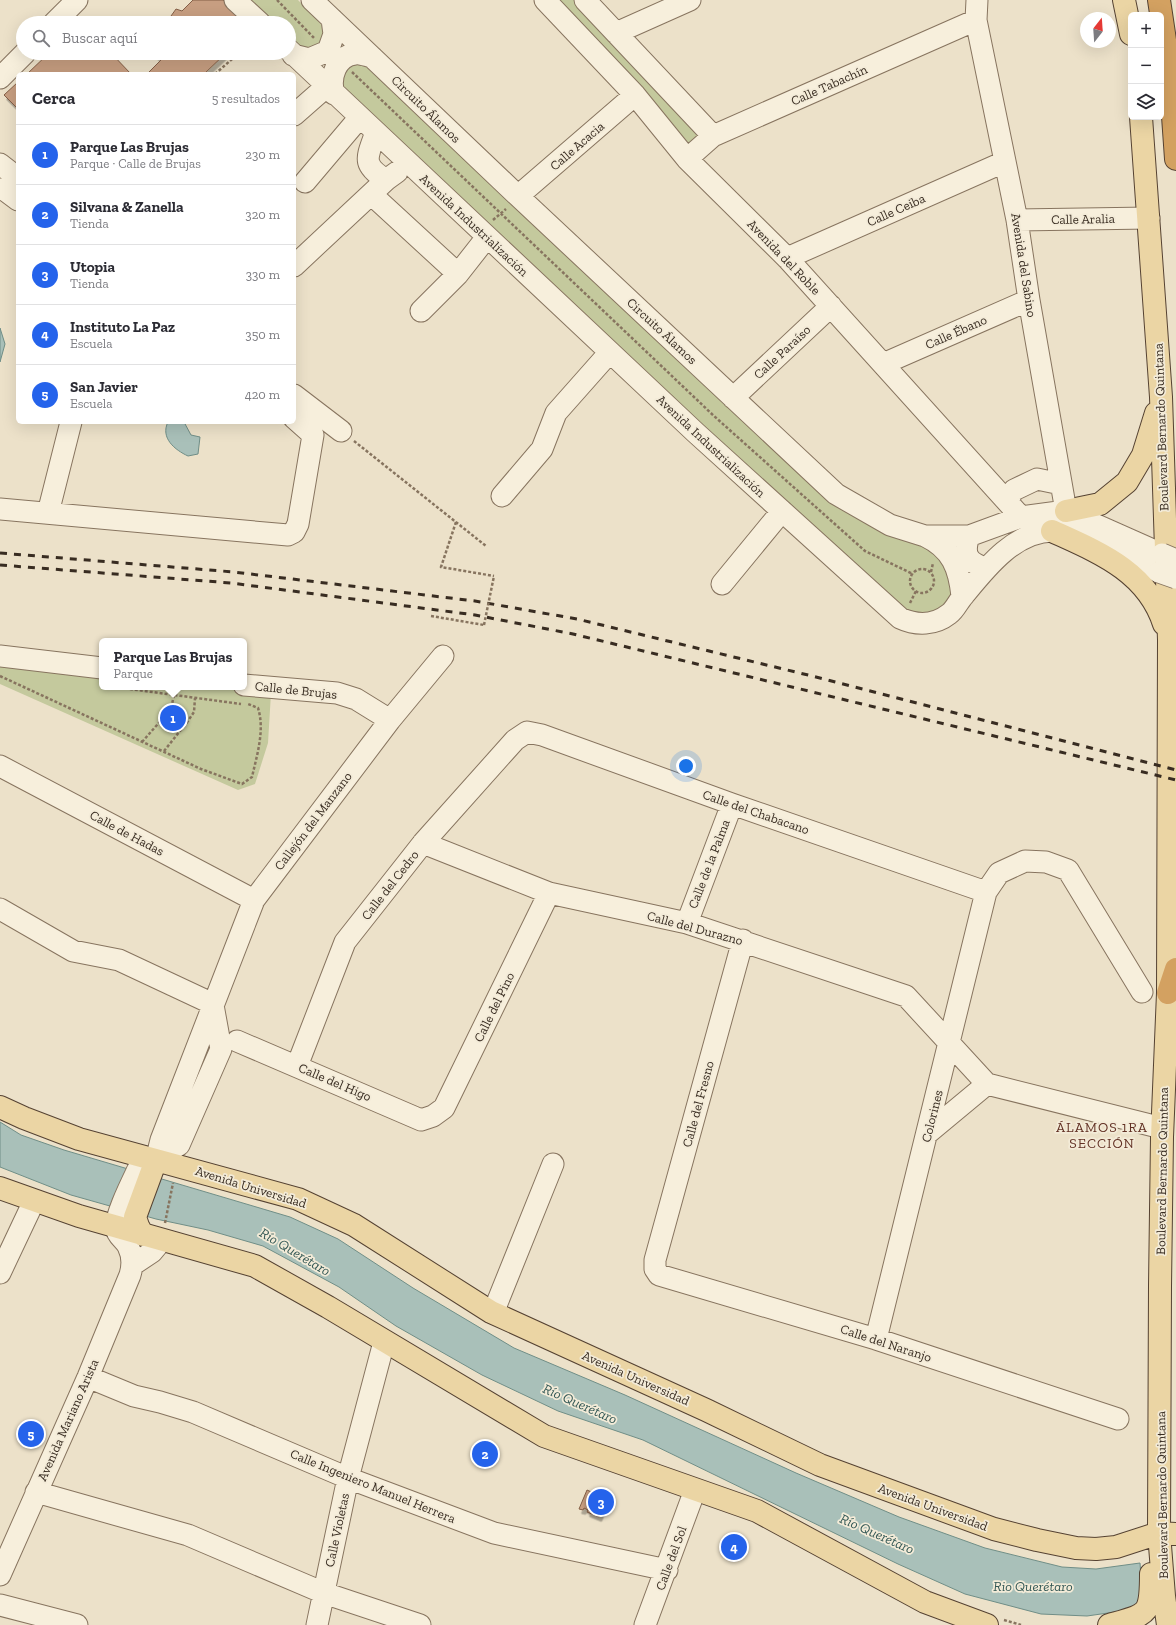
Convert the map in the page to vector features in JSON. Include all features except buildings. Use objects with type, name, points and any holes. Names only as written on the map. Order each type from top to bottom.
[{"type":"highway","points":[[1159,0],[1166,47],[1168,82],[1172,102],[1176,159]]},
{"type":"highway","points":[[1168,993],[1176,970]]},
{"type":"main road","points":[[1124,0],[1128,19]]},
{"type":"main road","name":"Boulevard Bernardo Quintana","points":[[1141,120],[1160,397],[1169,640],[1168,993],[1162,1128],[1160,1286],[1160,1431],[1168,1533],[1164,1596],[1168,1625]]},
{"type":"main road","points":[[1066,511],[1100,504],[1127,482],[1143,455],[1160,397]]},
{"type":"main road","points":[[1052,531],[1089,548],[1122,566],[1151,596],[1162,617],[1169,640]]},
{"type":"main road","name":"Avenida Universidad","points":[[0,1107],[142,1165],[298,1199],[354,1225],[493,1313],[706,1410],[820,1465],[994,1529],[1076,1548],[1096,1549],[1116,1547],[1135,1540],[1168,1533]]},
{"type":"main road","points":[[124,1218],[142,1165]]},
{"type":"main road","points":[[0,1188],[34,1201],[124,1218],[157,1233],[255,1266],[328,1307],[384,1342],[544,1436],[757,1511],[925,1602],[994,1622]]},
{"type":"main road","points":[[1160,1431],[1176,1473]]},
{"type":"main road","points":[[1109,1625],[1138,1616],[1146,1612],[1149,1606],[1151,1598],[1150,1558],[1146,1545],[1135,1540]]},
{"type":"street","points":[[61,16],[77,0]]},
{"type":"street","points":[[235,0],[252,16]]},
{"type":"street","name":"Circuito Álamos","points":[[312,0],[518,196],[836,494],[890,525],[925,536],[969,536],[1021,517],[1066,511]]},
{"type":"street","name":"Avenida del Roble","points":[[545,0],[635,95],[687,159],[787,258],[1021,517]]},
{"type":"street","points":[[616,33],[690,0]]},
{"type":"street","name":"Avenida del Sabino","points":[[965,0],[977,10],[1004,162],[1018,220],[1029,300],[1066,511]]},
{"type":"street","points":[[566,21],[583,12],[586,1]]},
{"type":"street","points":[[586,1],[713,136]]},
{"type":"street","name":"Calle Tabachín","points":[[687,159],[713,136],[977,10]]},
{"type":"street","points":[[296,114],[331,90],[334,34],[332,19]]},
{"type":"street","points":[[296,54],[309,58],[355,54],[372,57]]},
{"type":"street","name":"Avenida Industrialización","points":[[296,57],[610,352],[900,618],[909,623],[931,623],[941,619],[951,613],[962,596],[985,568],[1020,540],[1052,531],[1081,533],[1168,566]]},
{"type":"street","points":[[0,78],[18,60]]},
{"type":"street","name":"Calle Acacia","points":[[518,196],[635,95]]},
{"type":"street","points":[[305,182],[360,118]]},
{"type":"street","points":[[376,132],[368,160],[371,171],[379,187],[458,274]]},
{"type":"street","name":"Calle Ceiba","points":[[787,258],[1004,162]]},
{"type":"street","points":[[0,164],[16,176]]},
{"type":"street","points":[[296,264],[379,187],[409,164]]},
{"type":"street","points":[[0,189],[16,199]]},
{"type":"street","name":"Calle Aralia","points":[[1018,220],[1149,218]]},
{"type":"street","points":[[421,311],[458,274],[485,235]]},
{"type":"street","name":"Calle Ébano","points":[[883,364],[1029,300]]},
{"type":"street","name":"Calle Paraíso","points":[[733,398],[831,306]]},
{"type":"street","points":[[502,496],[542,449],[556,413],[610,352]]},
{"type":"street","points":[[296,397],[341,431]]},
{"type":"street","points":[[0,509],[288,535],[294,532],[298,524],[313,435],[296,420]]},
{"type":"street","points":[[48,513],[70,424]]},
{"type":"street","points":[[1007,500],[1014,490],[1036,479],[1061,484]]},
{"type":"street","points":[[722,584],[782,511]]},
{"type":"street","points":[[1066,511],[1168,566]]},
{"type":"street","points":[[925,536],[938,542],[948,554],[960,578],[962,596]]},
{"type":"street","points":[[969,536],[965,548],[968,557],[974,565],[985,568]]},
{"type":"street","points":[[0,656],[99,668]]},
{"type":"street","name":"Callejón del Manzano","points":[[142,1165],[161,1140],[254,900],[390,720],[443,656]]},
{"type":"street","name":"Calle de Brujas","points":[[247,685],[337,693],[356,699],[390,720]]},
{"type":"street","name":"Calle del Chabacano","points":[[527,732],[542,735],[732,804],[986,892]]},
{"type":"street","name":"Calle del Cedro","points":[[297,1066],[346,942],[423,843],[516,740],[527,732]]},
{"type":"street","name":"Calle de Hadas","points":[[0,766],[254,900]]},
{"type":"street","name":"Calle de la Palma","points":[[687,923],[732,804]]},
{"type":"street","name":"Calle del Durazno","points":[[423,843],[549,893],[687,923],[743,940],[906,996],[950,1042],[987,1084]]},
{"type":"street","points":[[986,892],[999,873],[1025,861],[1046,862],[1068,870],[1142,992]]},
{"type":"street","name":"Colorines","points":[[876,1339],[928,1133],[986,892]]},
{"type":"street","name":"Calle del Pino","points":[[433,1116],[444,1108],[549,893]]},
{"type":"street","points":[[0,909],[73,951],[119,960],[213,1004]]},
{"type":"street","name":"Calle del Fresno","points":[[655,1269],[655,1260],[743,940]]},
{"type":"street","name":"Calle del Higo","points":[[237,1042],[297,1066],[421,1120],[433,1116]]},
{"type":"street","points":[[928,1133],[987,1084],[1162,1128]]},
{"type":"street","points":[[493,1313],[553,1164]]},
{"type":"street","points":[[0,1273],[34,1201]]},
{"type":"street","points":[[124,1218],[120,1238],[128,1246],[134,1264],[152,1252],[157,1233]]},
{"type":"street","name":"Avenida Mariano Arista","points":[[0,1575],[88,1377],[134,1264]]},
{"type":"street","name":"Calle del Naranjo","points":[[655,1269],[659,1275],[876,1339],[1118,1419]]},
{"type":"street","name":"Calle Violetas","points":[[317,1625],[348,1478],[384,1342]]},
{"type":"street","name":"Calle Ingeniero Manuel Herrera","points":[[88,1377],[134,1396],[193,1412],[348,1478],[494,1533],[667,1570]]},
{"type":"street","name":"Calle del Sol","points":[[645,1625],[667,1570],[695,1490]]},
{"type":"street","points":[[36,1492],[188,1535],[324,1593],[420,1625]]},
{"type":"street","points":[[0,1605],[77,1625]]},
{"type":"path","points":[[277,0],[293,16]]},
{"type":"path","points":[[296,19],[333,56],[501,213],[714,416],[865,551],[913,574]]},
{"type":"path","points":[[217,72],[231,60]]},
{"type":"path","points":[[485,235],[501,213],[518,196]]},
{"type":"path","points":[[341,431],[486,546]]},
{"type":"path","points":[[431,616],[484,625],[494,576],[441,567],[456,522]]},
{"type":"path","points":[[924,569],[931,572],[934,582],[932,588],[922,593],[916,591],[910,580],[913,574],[918,570],[924,569]]},
{"type":"path","points":[[0,676],[225,779],[242,784],[252,778],[260,741],[261,717],[258,708],[249,705],[137,690]]},
{"type":"path","points":[[142,742],[171,710],[174,695]]},
{"type":"path","points":[[164,752],[194,712],[195,698]]},
{"type":"path","points":[[171,710],[175,718],[188,721]]},
{"type":"path","points":[[157,1233],[174,1178]]},
{"type":"path","points":[[994,1622],[1021,1625]]},
{"type":"green space","points":[[247,0],[298,0],[330,34],[324,48],[304,52],[296,45],[296,16],[264,16]]},
{"type":"green space","points":[[545,0],[585,0],[713,136],[687,159]]},
{"type":"green space","points":[[364,62],[829,499],[937,546],[957,585],[944,607],[934,613],[908,613],[678,404],[337,84],[343,65]]},
{"type":"green space","points":[[0,661],[99,673],[99,690],[247,690],[271,693],[268,743],[255,784],[238,790],[0,684]]},
{"type":"water","points":[[0,328],[5,344],[0,362]]},
{"type":"water","points":[[167,424],[185,424],[191,435],[200,437],[198,454],[188,456],[174,447],[167,438],[166,428]]},
{"type":"water","name":"Rio Querétaro","points":[[0,1122],[21,1135],[64,1150],[290,1217],[338,1239],[413,1288],[514,1348],[625,1395],[796,1473],[899,1517],[985,1548],[1062,1567],[1096,1569],[1140,1563],[1143,1608],[1087,1616],[1041,1614],[965,1594],[898,1564],[643,1440],[558,1411],[482,1375],[396,1326],[339,1287],[263,1246],[208,1230],[156,1219],[71,1195],[0,1167]]},
{"type":"railway","points":[[0,553],[234,572],[475,601],[577,619],[812,676],[1176,770]]},
{"type":"railway","points":[[0,565],[231,583],[475,615],[573,634],[1176,780]]},
{"type":"place","name":"Parque Las Brujas","points":[[173,718]]},
{"type":"place","name":"San Javier","points":[[31,1434]]},
{"type":"place","name":"Silvana & Zanella","points":[[485,1454]]},
{"type":"place","name":"Utopia","points":[[601,1502]]},
{"type":"place","name":"Instituto La Paz","points":[[734,1547]]},
{"type":"district","name":"ÁLAMOS 1RA SECCIÓN","points":[[1102,1136]]},
{"type":"water label","name":"Río Querétaro","points":[[295,1252]]},
{"type":"water label","name":"Río Querétaro","points":[[580,1404]]},
{"type":"water label","name":"Río Querétaro","points":[[877,1534]]}]
